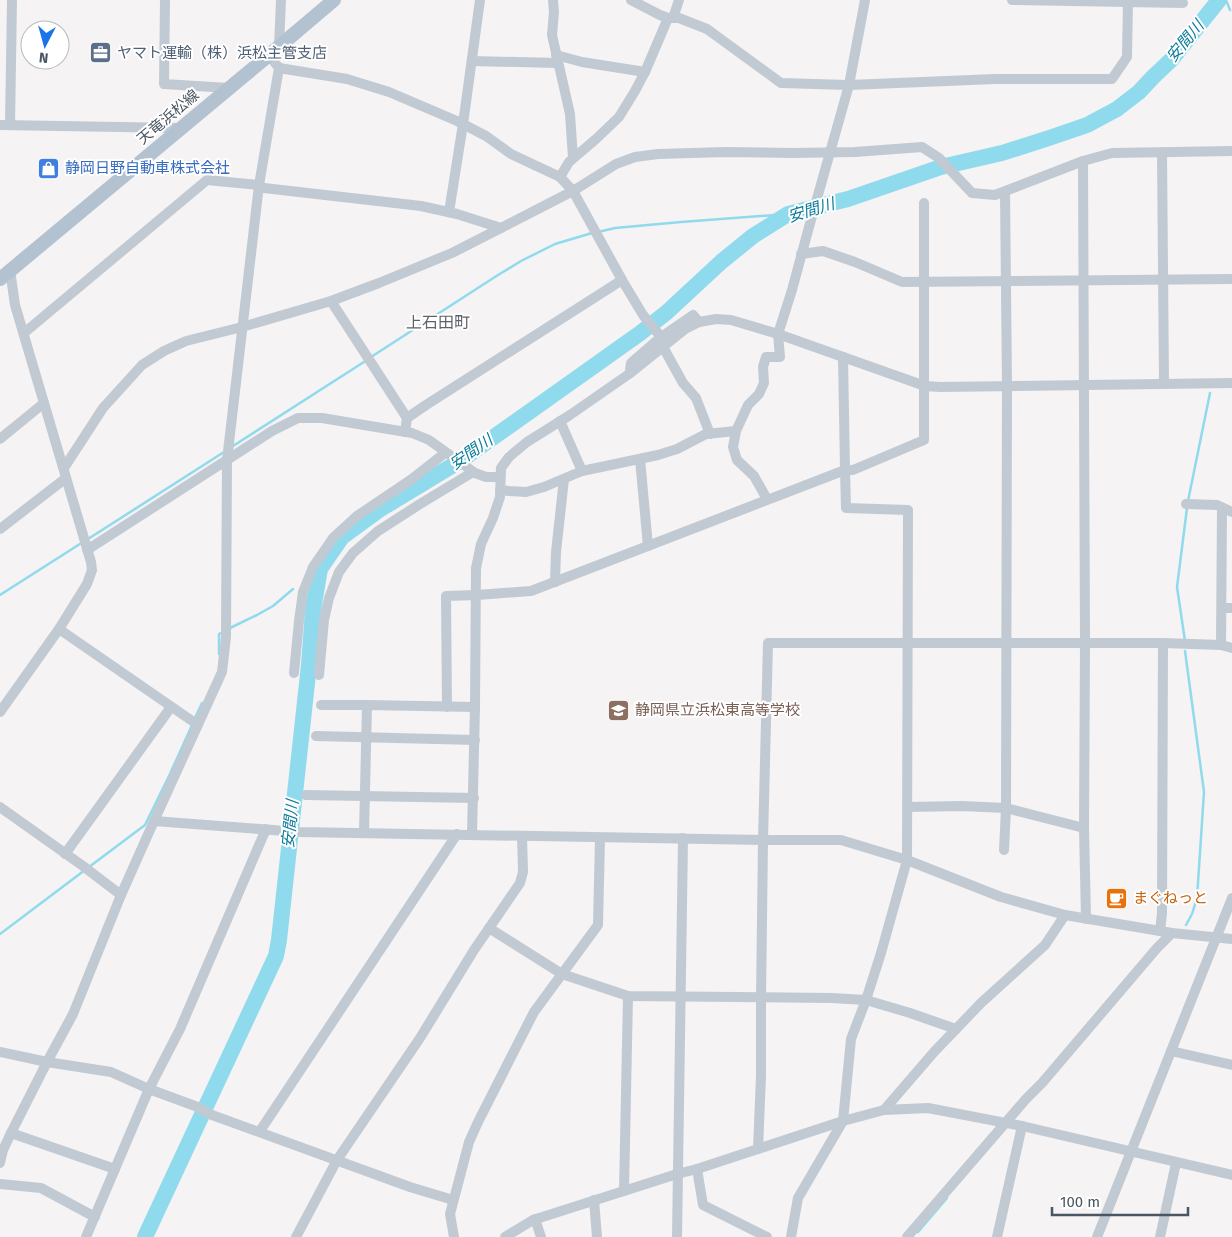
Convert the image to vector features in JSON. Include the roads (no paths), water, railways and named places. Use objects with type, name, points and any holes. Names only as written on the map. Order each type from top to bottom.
[{"type":"main road","name":"天竜浜松線","points":[[5,274],[334,0]]},
{"type":"street","points":[[12,0],[5,125],[180,128]]},
{"type":"street","points":[[165,0],[164,84],[228,88]]},
{"type":"street","points":[[0,1163],[3,1150],[11,1133],[73,1014],[121,895],[222,672],[227,624],[227,458],[259,185],[280,68],[274,51],[281,0]]},
{"type":"street","points":[[449,212],[464,124],[480,0]]},
{"type":"street","points":[[553,0],[552,35],[570,114],[573,158]]},
{"type":"street","points":[[631,0],[660,15],[679,18],[707,29],[781,83],[849,85],[995,79],[1112,79],[1127,57],[1128,1]]},
{"type":"street","points":[[560,177],[569,162],[596,140],[619,116],[635,92],[679,0]]},
{"type":"street","points":[[768,499],[754,476],[737,460],[733,447],[736,430],[748,405],[759,394],[764,383],[763,367],[766,357],[780,357],[778,334],[849,85],[865,0]]},
{"type":"street","points":[[1012,0],[1183,3]]},
{"type":"street","points":[[472,61],[557,59],[645,72]]},
{"type":"street","points":[[280,68],[348,80],[389,92],[464,124],[486,136],[511,154],[560,177],[573,191],[622,280],[661,340],[683,383],[696,398],[710,434]]},
{"type":"street","points":[[0,529],[65,473],[103,408],[142,365],[164,351],[186,341],[331,301],[452,253],[573,191],[616,164],[635,157],[658,154],[726,152],[862,152],[922,146],[939,158],[972,193],[995,195],[1083,161],[1112,152],[1232,151]]},
{"type":"street","points":[[1162,152],[1164,384]]},
{"type":"street","points":[[1083,161],[1084,828],[1086,919]]},
{"type":"street","points":[[24,333],[207,180],[421,206],[457,214],[500,228]]},
{"type":"street","points":[[1004,850],[1006,808],[1007,385],[1005,192]]},
{"type":"street","points":[[447,707],[446,596],[531,591],[845,470],[853,470],[924,440],[924,203]]},
{"type":"street","points":[[801,254],[823,251],[902,282],[1232,279]]},
{"type":"street","points":[[0,712],[59,629],[87,584],[92,570],[24,333],[5,274]]},
{"type":"street","points":[[407,418],[622,280]]},
{"type":"street","points":[[331,301],[407,418],[405,432]]},
{"type":"street","points":[[472,834],[475,740],[476,568],[481,544],[494,518],[500,497],[501,468],[509,456],[527,442],[628,374],[661,340],[699,322],[716,319],[731,320],[778,334],[925,386],[1232,383]]},
{"type":"street","points":[[791,1237],[798,1198],[843,1121],[851,1039],[866,1000],[887,933],[906,860],[908,510],[846,508],[843,357]]},
{"type":"street","points":[[0,440],[44,403]]},
{"type":"street","points":[[86,549],[227,458],[298,418],[322,418],[412,433],[429,440],[473,472],[486,477],[500,477]]},
{"type":"street","points":[[560,421],[582,472]]},
{"type":"street","points":[[500,490],[526,492],[582,472],[640,460],[677,449],[706,434],[736,430]]},
{"type":"street","points":[[294,673],[298,621],[303,592],[313,567],[332,538],[357,516],[412,480],[445,453]]},
{"type":"street","points":[[640,460],[648,546]]},
{"type":"street","points":[[319,675],[324,620],[329,598],[340,572],[349,559],[378,531],[473,472]]},
{"type":"street","points":[[555,582],[556,552],[564,479]]},
{"type":"street","points":[[1186,504],[1217,505],[1227,510],[1227,608],[1221,644]]},
{"type":"street","points":[[59,629],[198,725]]},
{"type":"street","points":[[758,1149],[762,1076],[760,998],[768,643],[1163,643],[1221,644],[1232,648]]},
{"type":"street","points":[[1160,931],[1162,903],[1163,643]]},
{"type":"street","points":[[321,704],[475,707]]},
{"type":"street","points":[[364,833],[368,706]]},
{"type":"street","points":[[65,854],[172,707]]},
{"type":"street","points":[[316,736],[475,740]]},
{"type":"street","points":[[306,795],[474,798]]},
{"type":"street","points":[[907,807],[961,806],[1006,808],[1084,828]]},
{"type":"street","points":[[0,807],[121,895]]},
{"type":"street","points":[[154,821],[298,832],[600,838],[842,840],[906,860],[1001,897],[1065,915],[1172,933],[1232,939]]},
{"type":"street","points":[[86,1237],[149,1090],[180,1029],[266,829]]},
{"type":"street","points":[[260,1132],[457,834]]},
{"type":"street","points":[[296,1237],[337,1160],[420,1038],[474,950],[520,883],[523,872],[522,836]]},
{"type":"street","points":[[454,1237],[450,1214],[470,1142],[478,1122],[534,1012],[598,924],[600,838]]},
{"type":"street","points":[[676,1237],[684,838]]},
{"type":"street","points":[[1097,1237],[1232,898]]},
{"type":"street","points":[[884,1110],[934,1052],[981,1003],[1045,945],[1065,915]]},
{"type":"street","points":[[489,928],[562,974],[628,996],[866,1000],[956,1029]]},
{"type":"street","points":[[907,1237],[1172,933]]},
{"type":"street","points":[[624,1191],[628,996]]},
{"type":"street","points":[[1171,1051],[1232,1065]]},
{"type":"street","points":[[0,1052],[47,1062],[111,1072],[149,1090],[195,1106],[212,1115],[410,1187],[453,1200]]},
{"type":"street","points":[[505,1237],[536,1219],[843,1121],[884,1110],[928,1108],[1022,1126],[1232,1175]]},
{"type":"street","points":[[997,1237],[1022,1126]]},
{"type":"street","points":[[11,1133],[115,1169]]},
{"type":"street","points":[[1160,1237],[1176,1162]]},
{"type":"street","points":[[697,1169],[703,1205],[767,1237]]},
{"type":"street","points":[[0,1184],[41,1188],[95,1217]]},
{"type":"street","points":[[594,1200],[597,1237]]},
{"type":"street","points":[[536,1219],[541,1237]]},
{"type":"waterway","name":"安間川","points":[[145,1237],[276,956],[309,665],[313,610],[320,569],[342,537],[379,510],[460,461],[639,334],[666,313],[721,262],[753,236],[788,214],[848,199],[941,167],[1002,153],[1087,125],[1117,109],[1139,92],[1171,60],[1219,0]]},
{"type":"waterway","points":[[1226,0],[1230,10]]},
{"type":"waterway","points":[[598,232],[615,228],[788,214]]},
{"type":"waterway","points":[[371,357],[521,261],[555,244],[592,233]]},
{"type":"waterway","points":[[233,446],[367,360]]},
{"type":"waterway","points":[[1188,501],[1210,393]]},
{"type":"waterway","points":[[88,539],[224,452]]},
{"type":"waterway","points":[[1185,641],[1177,587],[1187,508]]},
{"type":"waterway","points":[[0,595],[83,542]]},
{"type":"waterway","points":[[228,629],[273,606],[293,589]]},
{"type":"waterway","points":[[219,654],[219,634],[223,632]]},
{"type":"waterway","points":[[1185,651],[1204,792],[1197,898],[1186,925]]},
{"type":"waterway","points":[[195,718],[202,703]]},
{"type":"waterway","points":[[89,867],[145,825],[193,723]]},
{"type":"waterway","points":[[0,934],[85,870]]},
{"type":"waterway","points":[[918,1232],[947,1198]]},
{"type":"place","name":"ヤマト運輸（株）浜松主管支店","points":[[101,53]]},
{"type":"place","name":"静岡日野自動車株式会社","points":[[49,168]]},
{"type":"place","name":"静岡県立浜松東高等学校","points":[[619,710]]},
{"type":"place","name":"まぐねっと","points":[[1117,898]]},
{"type":"district","name":"上石田町","points":[[438,322]]}]
